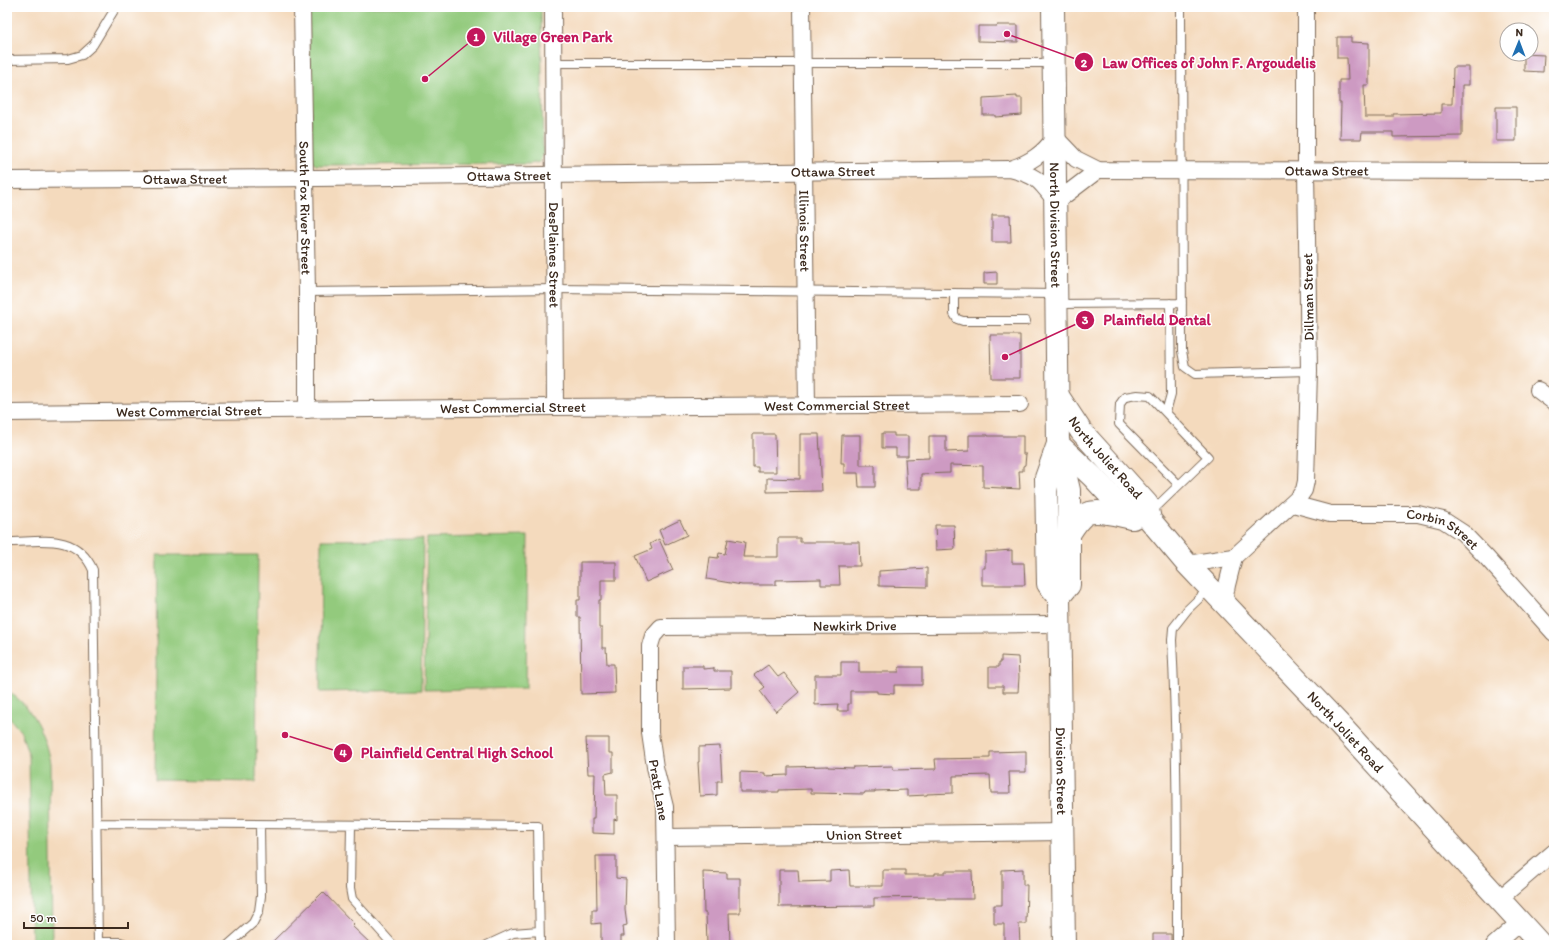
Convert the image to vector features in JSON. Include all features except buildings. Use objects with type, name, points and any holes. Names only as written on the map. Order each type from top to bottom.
[{"type":"main road","name":"North Division Street","points":[[1053,7],[1058,299],[1058,444]]},
{"type":"main road","name":"North Joliet Road","points":[[1058,396],[1081,431],[1147,504],[1143,517]]},
{"type":"main road","name":"North Joliet Road","points":[[1058,444],[1093,477],[1143,517],[1336,720],[1541,945]]},
{"type":"main road","points":[[1058,444],[1069,490],[1069,585],[1059,597],[1048,584],[1046,478],[1058,444]]},
{"type":"main road","points":[[1069,534],[1086,514],[1108,512],[1143,517]]},
{"type":"main road","name":"Division Street","points":[[1059,597],[1064,945]]},
{"type":"street","name":"South Fox River Street","points":[[302,7],[307,292],[307,410]]},
{"type":"street","name":"DesPlaines Street","points":[[553,7],[555,407]]},
{"type":"street","name":"Illinois Street","points":[[802,7],[807,406]]},
{"type":"street","name":"Dillman Street","points":[[1234,557],[1293,504],[1304,490],[1306,481],[1309,371],[1306,170],[1306,7]]},
{"type":"street","name":"Ottawa Street","points":[[7,180],[304,178],[1010,169],[1024,165],[1039,156],[1047,149],[1055,137],[1076,159],[1098,170],[1554,171]]},
{"type":"street","name":"Ottawa Street","points":[[1010,169],[1033,176],[1040,182],[1056,202]]},
{"type":"street","points":[[1056,202],[1098,170]]},
{"type":"street","points":[[1538,390],[1554,402]]},
{"type":"street","name":"West Commercial Street","points":[[7,413],[1020,404]]},
{"type":"street","name":"Corbin Street","points":[[1293,504],[1330,514],[1418,514],[1444,520],[1463,532],[1554,633]]},
{"type":"street","points":[[1187,564],[1234,557],[1227,585],[1217,595]]},
{"type":"street","name":"Newkirk Drive","points":[[653,636],[661,627],[1060,624]]},
{"type":"street","name":"Pratt Lane","points":[[653,636],[650,646],[650,733],[655,767],[665,808],[667,945]]},
{"type":"street","name":"Union Street","points":[[666,837],[1062,832]]},
{"type":"street","points":[[1499,899],[1554,852]]},
{"type":"street","points":[[1494,945],[1520,922]]},
{"type":"lane","points":[[7,60],[68,59],[82,55],[93,45],[116,7]]},
{"type":"lane","points":[[1181,7],[1180,170],[1182,351],[1185,367],[1195,374],[1309,371]]},
{"type":"lane","points":[[554,63],[1054,63]]},
{"type":"lane","points":[[307,292],[555,289],[954,293],[1058,299],[1182,303]]},
{"type":"lane","points":[[954,293],[954,314],[957,319],[963,321],[1026,321]]},
{"type":"lane","points":[[1166,412],[1171,394],[1170,303]]},
{"type":"lane","points":[[1143,517],[1179,485],[1208,457],[1150,396],[1137,395],[1125,397],[1120,404],[1118,414],[1119,424],[1179,485]]},
{"type":"lane","points":[[7,542],[62,542],[72,545],[88,559],[93,570],[98,944],[120,942],[129,945]]},
{"type":"lane","points":[[1177,945],[1177,779],[1172,640],[1173,628],[1188,609],[1217,595]]},
{"type":"lane","points":[[97,823],[538,826],[540,945]]},
{"type":"lane","points":[[228,945],[253,923],[259,911],[261,896],[260,825]]},
{"type":"lane","points":[[351,825],[350,888],[352,899],[393,945]]},
{"type":"lane","points":[[487,945],[513,933],[540,931]]},
{"type":"green space","points":[[308,7],[541,7],[543,153],[540,162],[530,164],[316,165],[312,162]]},
{"type":"green space","points":[[528,536],[526,688],[424,690],[427,538]]},
{"type":"green space","points":[[423,539],[421,690],[320,692],[321,540]]},
{"type":"green space","points":[[157,555],[258,555],[256,782],[155,780]]},
{"type":"green space","points":[[7,691],[16,697],[31,713],[45,742],[50,763],[52,945],[32,945],[29,756],[21,732],[7,715]]},
{"type":"place","name":"Law Offices of John F. Argoudelis","points":[[1007,34]]},
{"type":"place","name":"Village Green Park","points":[[425,79]]},
{"type":"place","name":"Plainfield Dental","points":[[1005,357]]},
{"type":"place","name":"Plainfield Central High School","points":[[285,735]]}]
